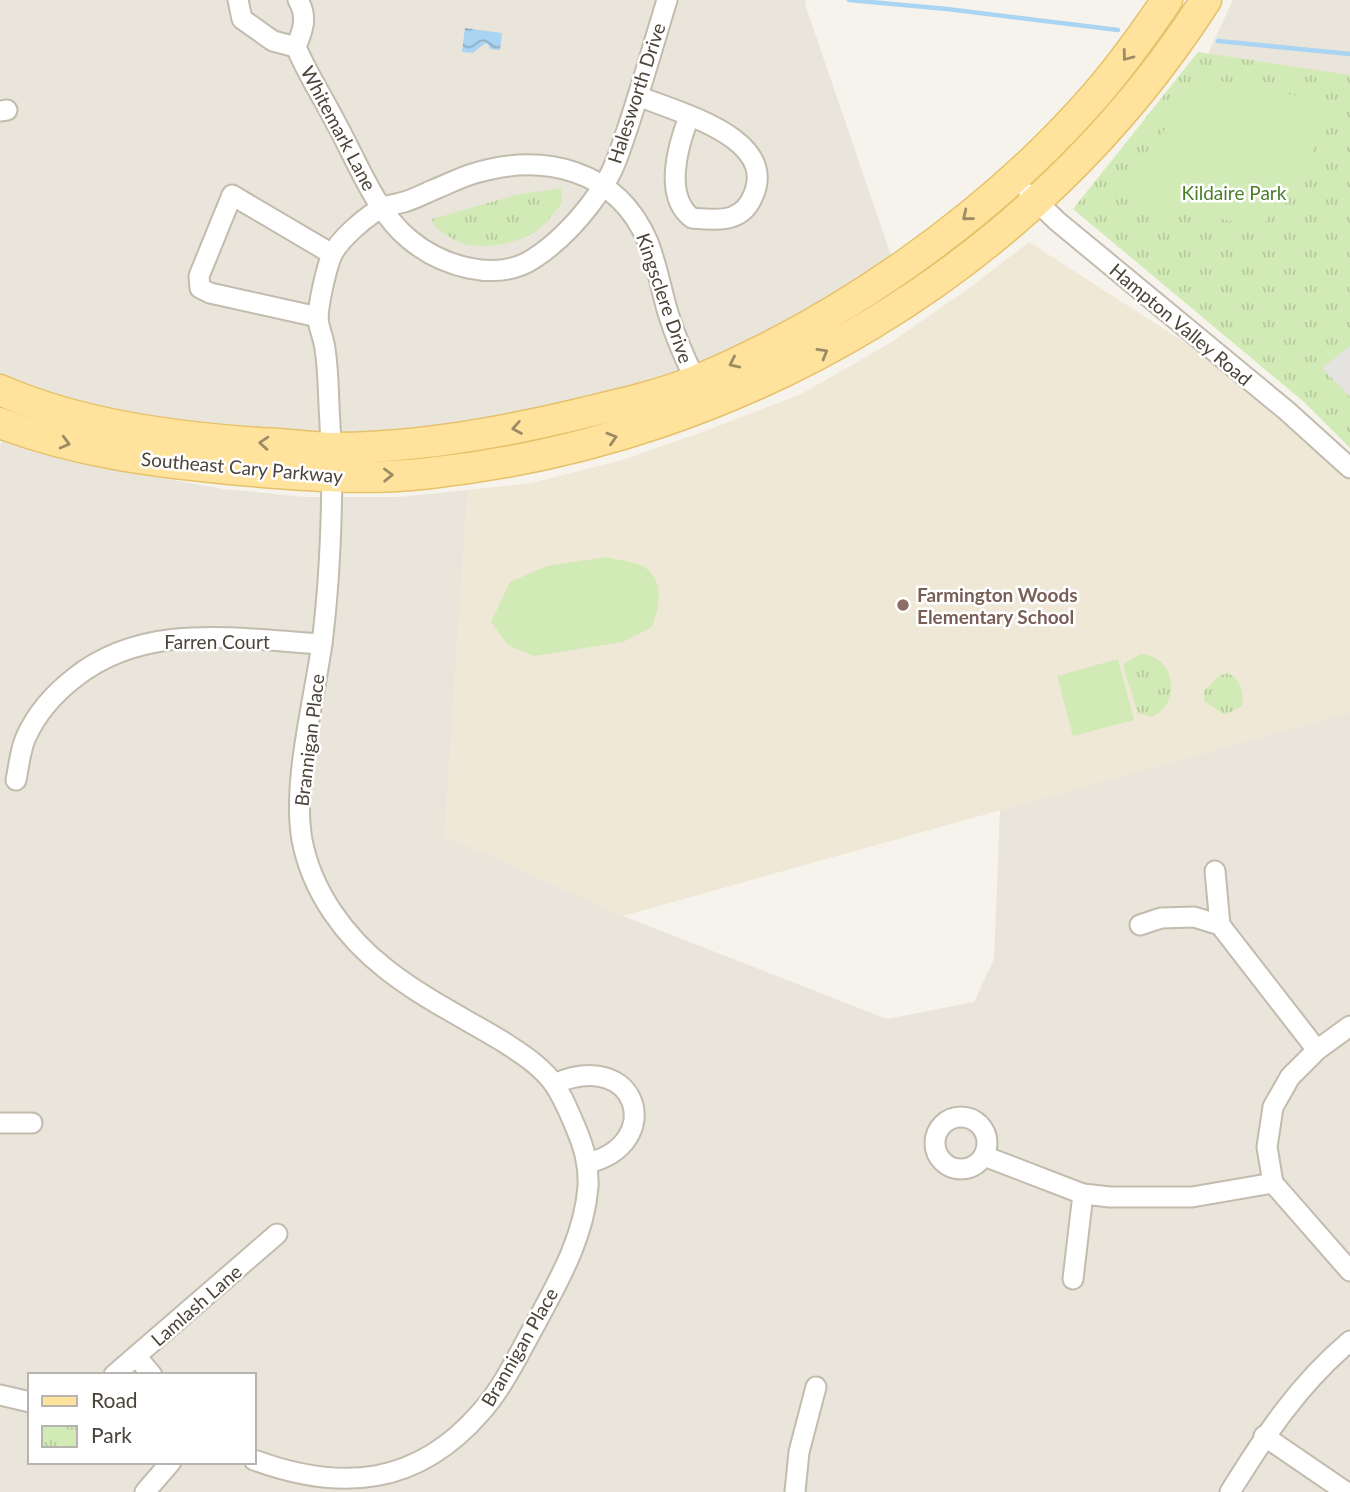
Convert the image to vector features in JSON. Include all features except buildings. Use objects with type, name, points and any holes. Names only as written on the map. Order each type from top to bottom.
[{"type":"main road","name":"Southeast Cary Parkway","points":[[0,423],[86,449],[137,459],[268,473],[525,427],[612,406],[696,381],[792,335],[865,292],[944,235],[1041,153],[1102,88],[1167,0]]},
{"type":"main road","name":"Southeast Cary Parkway","points":[[2,397],[153,431],[427,474],[519,460],[598,442],[708,407],[808,361],[881,319],[966,258],[1036,201],[1107,131],[1133,101],[1206,0]]},
{"type":"street","name":"Whitemark Lane","points":[[238,0],[242,19],[273,41],[296,47],[382,208]]},
{"type":"street","name":"Whitemark Lane","points":[[296,47],[304,28],[298,0]]},
{"type":"street","name":"Halesworth Drive","points":[[604,186],[639,96],[667,0]]},
{"type":"street","points":[[639,96],[717,129],[747,150],[756,163],[757,181],[754,195],[746,209],[736,217],[717,220],[692,218],[679,204],[677,147],[688,117]]},
{"type":"street","name":"Kingsclere Drive","points":[[332,254],[351,232],[382,208],[408,201],[473,174],[518,165],[552,165],[576,171],[604,186],[623,202],[636,218],[648,243],[670,318],[696,381]]},
{"type":"street","name":"Hampton Valley Road","points":[[1013,179],[1057,221],[1287,411],[1350,468]]},
{"type":"street","points":[[382,208],[409,239],[460,268],[508,269],[532,260],[554,242],[576,222],[604,186]]},
{"type":"street","points":[[318,317],[210,293],[200,288],[199,276],[232,195],[332,254],[318,317],[328,376],[332,461]]},
{"type":"street","name":"Brannigan Place","points":[[256,1461],[288,1471],[348,1482],[369,1479],[415,1465],[456,1438],[483,1410],[499,1388],[567,1264],[577,1240],[588,1188],[585,1148],[554,1084],[521,1053],[390,973],[359,946],[319,891],[304,849],[299,800],[322,644],[332,461]]},
{"type":"street","name":"Farren Court","points":[[16,779],[25,738],[43,710],[64,685],[102,657],[142,643],[178,637],[322,644]]},
{"type":"street","points":[[1215,871],[1220,925],[1317,1050]]},
{"type":"street","points":[[1140,925],[1161,918],[1194,917],[1220,925]]},
{"type":"street","points":[[1350,1026],[1317,1050],[1290,1077],[1273,1107],[1267,1147],[1273,1183],[1350,1271]]},
{"type":"street","points":[[554,1084],[585,1074],[603,1077],[618,1082],[632,1098],[634,1120],[623,1144],[611,1155],[588,1163]]},
{"type":"street","points":[[0,1123],[32,1123]]},
{"type":"street","points":[[984,1156],[1083,1194],[1110,1197],[1192,1197],[1273,1183]]},
{"type":"street","points":[[1073,1279],[1083,1194]]},
{"type":"street","name":"Lamlash Lane","points":[[116,1373],[276,1234]]},
{"type":"street","points":[[1230,1492],[1264,1436],[1302,1386],[1350,1341]]},
{"type":"street","points":[[136,1357],[150,1373]]},
{"type":"street","points":[[795,1492],[799,1452],[816,1387]]},
{"type":"street","points":[[0,1395],[28,1402]]},
{"type":"street","points":[[1264,1436],[1346,1492]]},
{"type":"street","points":[[145,1492],[169,1464]]},
{"type":"shaded area","points":[[0,0],[806,0],[805,4],[896,270],[792,335],[525,427],[216,444],[0,380]]},
{"type":"shaded area","points":[[1233,0],[1350,0],[1350,86],[1205,60]]},
{"type":"shaded area","points":[[1029,242],[1268,396],[1350,468],[1350,712],[623,916],[445,835],[468,490],[532,483],[622,460],[801,394],[890,343]]},
{"type":"shaded area","points":[[1350,346],[1350,397],[1322,368]]},
{"type":"shaded area","points":[[2,441],[132,473],[224,489],[307,497],[399,497],[468,490],[445,835],[623,916],[887,1019],[974,1002],[994,959],[1000,810],[1350,712],[1350,1492],[0,1492]]},
{"type":"green space","name":"Kildaire Park","points":[[1198,52],[1350,75],[1350,448],[1304,402],[1073,209]]},
{"type":"green space","points":[[1205,78],[1334,103],[1308,160],[1261,228],[1114,194]]},
{"type":"green space","points":[[561,188],[562,203],[543,226],[523,238],[504,244],[464,244],[435,227],[432,219],[516,195]]},
{"type":"green space","points":[[606,557],[640,565],[656,579],[659,595],[652,627],[623,642],[534,656],[508,645],[491,622],[510,582],[547,566]]},
{"type":"green space","points":[[1140,654],[1152,656],[1161,662],[1171,680],[1168,701],[1162,710],[1152,717],[1138,713],[1124,670],[1124,664]]},
{"type":"green space","points":[[1118,659],[1134,720],[1073,736],[1057,676]]},
{"type":"green space","points":[[1229,673],[1239,684],[1243,701],[1242,706],[1225,715],[1204,701],[1204,691],[1220,675]]},
{"type":"water","points":[[465,28],[502,33],[500,50],[490,49],[488,44],[484,44],[473,53],[462,52]]},
{"type":"waterway","points":[[849,0],[1118,30]]},
{"type":"waterway","points":[[1218,41],[1350,54]]},
{"type":"place","name":"Farmington Woods Elementary School","points":[[903,605]]}]
